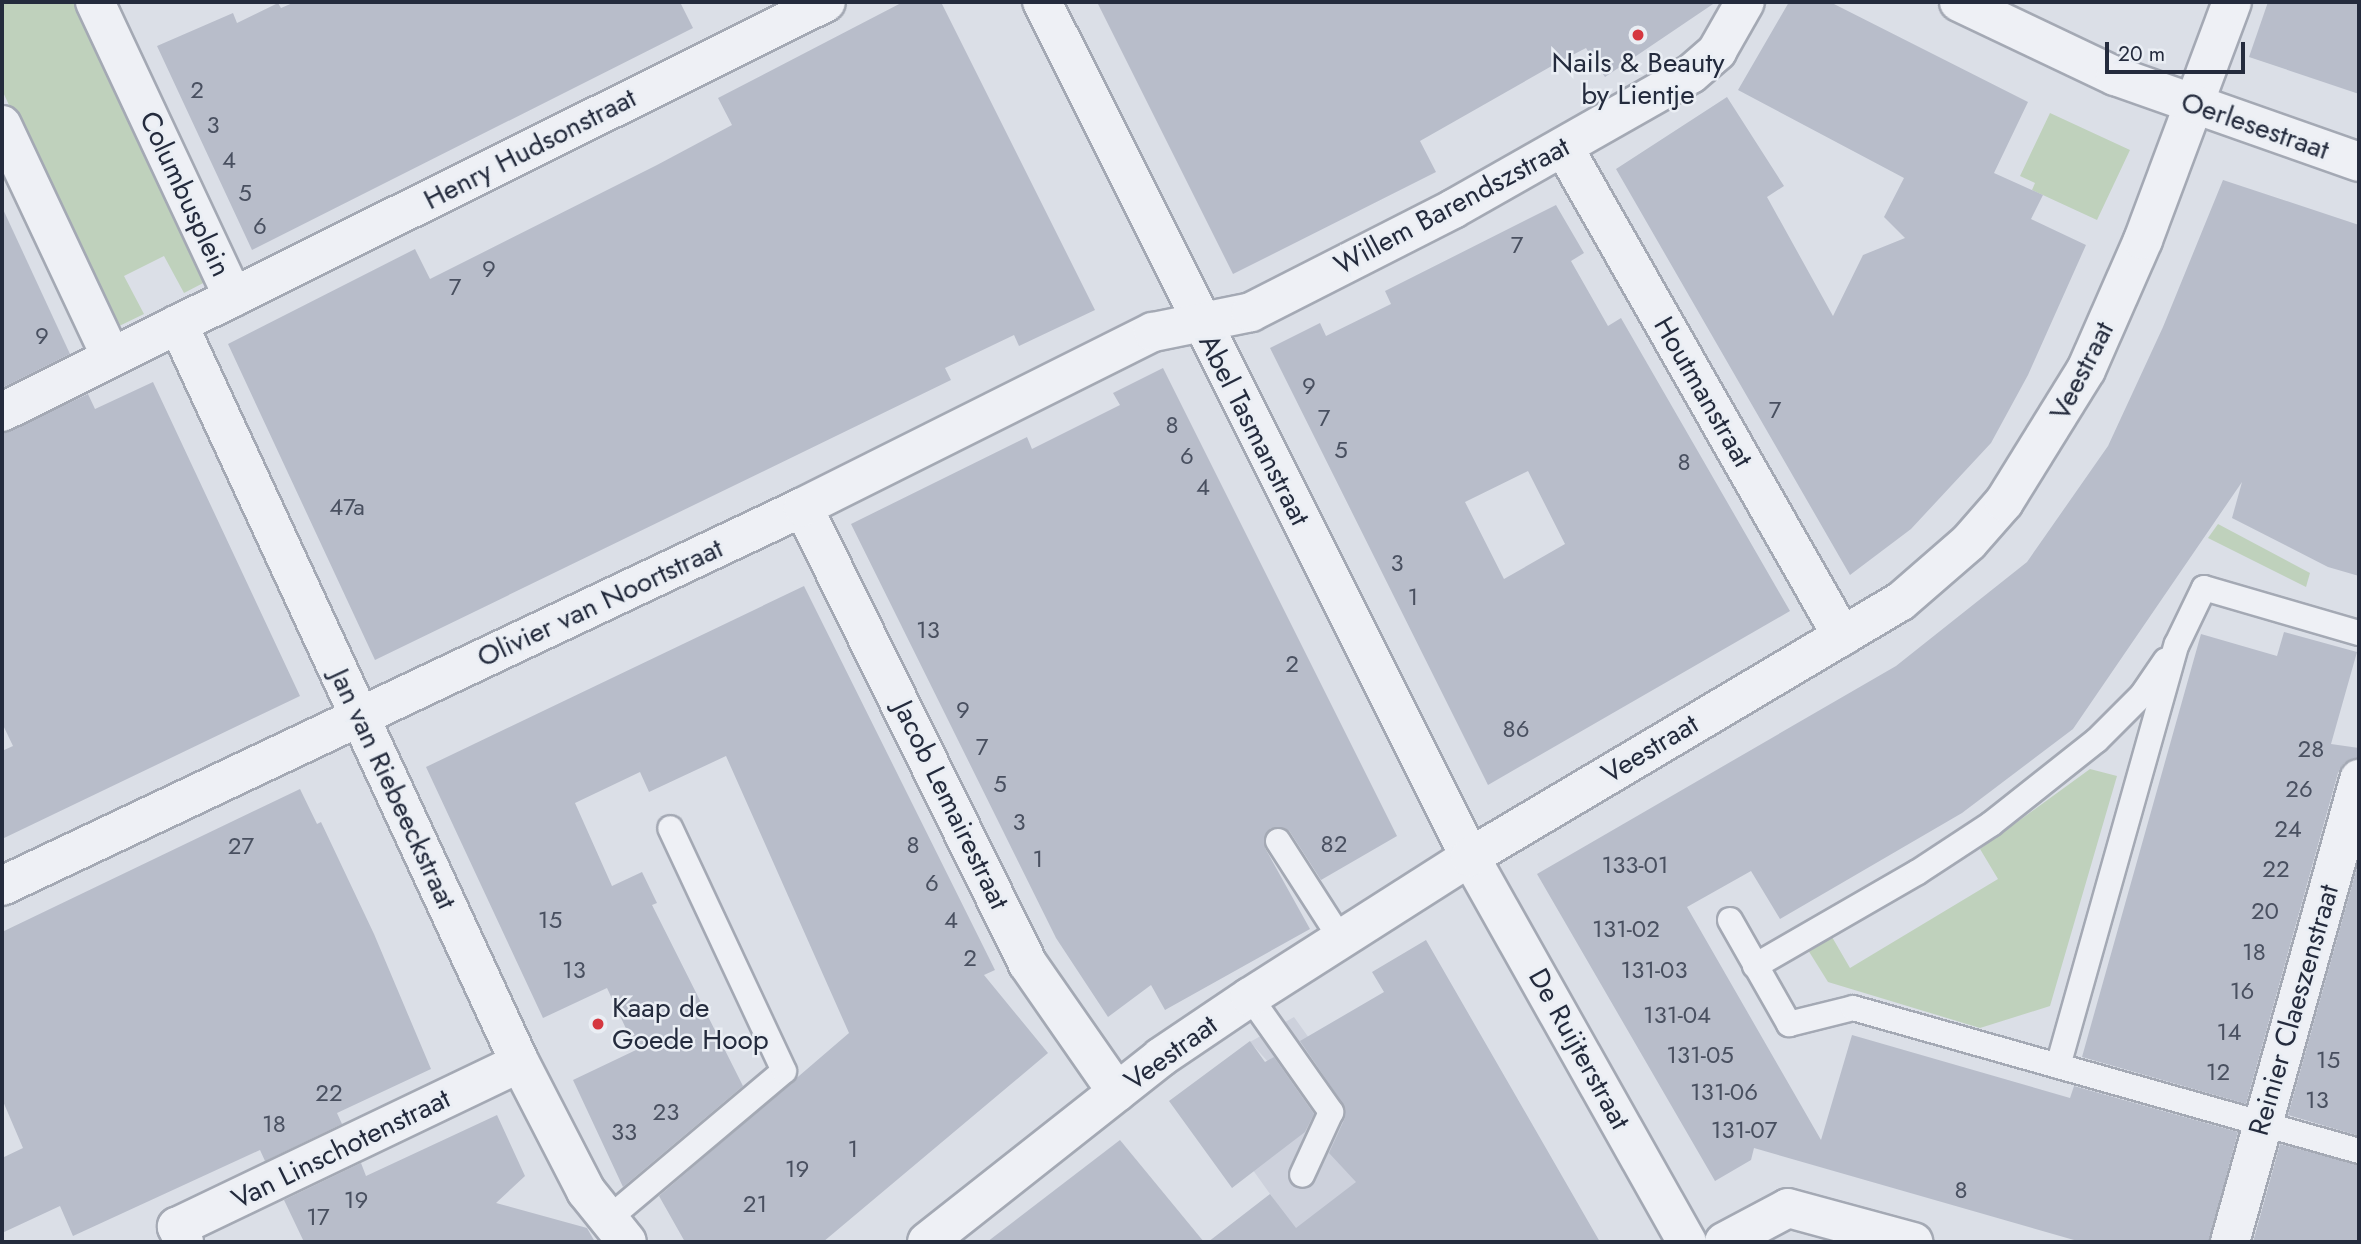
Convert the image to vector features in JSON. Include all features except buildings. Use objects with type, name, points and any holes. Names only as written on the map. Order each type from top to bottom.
[{"type":"street","name":"Columbusplein","points":[[2,412],[233,297],[95,2]]},
{"type":"street","name":"Henry Hudsonstraat","points":[[233,297],[826,2]]},
{"type":"street","name":"Abel Tasmanstraat","points":[[1041,2],[1198,320],[1470,857]]},
{"type":"street","name":"Willem Barendszstraat","points":[[1198,320],[1251,312],[1564,148],[1701,67],[1717,51],[1745,2]]},
{"type":"street","name":"Oerlesestraat","points":[[1959,2],[2102,70],[2196,106],[2359,162]]},
{"type":"street","name":"Veestraat","points":[[927,1242],[1117,1092],[1250,997],[1470,857],[1842,636],[1931,578],[2004,502],[2037,454],[2086,370],[2196,106],[2232,2]]},
{"type":"street","points":[[2,125],[111,357]]},
{"type":"street","name":"Houtmanstraat","points":[[1564,148],[1842,636]]},
{"type":"street","name":"Olivier van Noortstraat","points":[[2,886],[803,507],[1153,332],[1198,320]]},
{"type":"street","name":"Jan van Riebeeckstraat","points":[[178,324],[520,1063],[586,1191],[617,1231]]},
{"type":"street","name":"Jacob Lemairestraat","points":[[803,507],[1028,964],[1117,1092]]},
{"type":"street","name":"Reinier Claeszenstraat","points":[[2230,1242],[2359,779]]},
{"type":"street","name":"De Ruijterstraat","points":[[1470,857],[1687,1242]]},
{"type":"street","name":"Van Linschotenstraat","points":[[184,1242],[177,1227],[520,1063]]},
{"type":"street","points":[[1724,1242],[1788,1208],[1913,1242]]},
{"type":"lane","points":[[2058,1066],[2178,644],[2204,588],[2359,633]]},
{"type":"lane","points":[[1755,966],[1918,872],[1991,824],[2097,740],[2142,695],[2178,644]]},
{"type":"lane","points":[[617,1231],[784,1071],[670,828]]},
{"type":"lane","points":[[1278,841],[1341,939]]},
{"type":"lane","points":[[1730,920],[1789,1024],[1853,1008],[2359,1151]]},
{"type":"lane","points":[[1250,997],[1331,1112],[1302,1175]]},
{"type":"shaded area","points":[[1294,1017],[1364,1115],[1418,1176],[1334,1242],[1256,1242],[1247,1229],[1278,1205],[1250,1166],[1271,1065],[1250,1042]]},
{"type":"green space","points":[[2,2],[80,2],[209,280],[184,293],[164,256],[124,276],[144,314],[113,329],[2,90]]},
{"type":"green space","points":[[2050,113],[2130,150],[2097,220],[2032,190],[2035,183],[2020,176]]},
{"type":"green space","points":[[2218,524],[2310,573],[2306,587],[2208,538]]},
{"type":"green space","points":[[2090,769],[2117,776],[2050,1006],[1980,1028],[1828,982],[1808,950],[1832,937],[1850,968],[1998,879],[1980,849]]},
{"type":"place","name":"Nails & Beauty by Lientje","points":[[1638,35]]},
{"type":"place","name":"Kaap de Goede Hoop","points":[[598,1024]]}]
